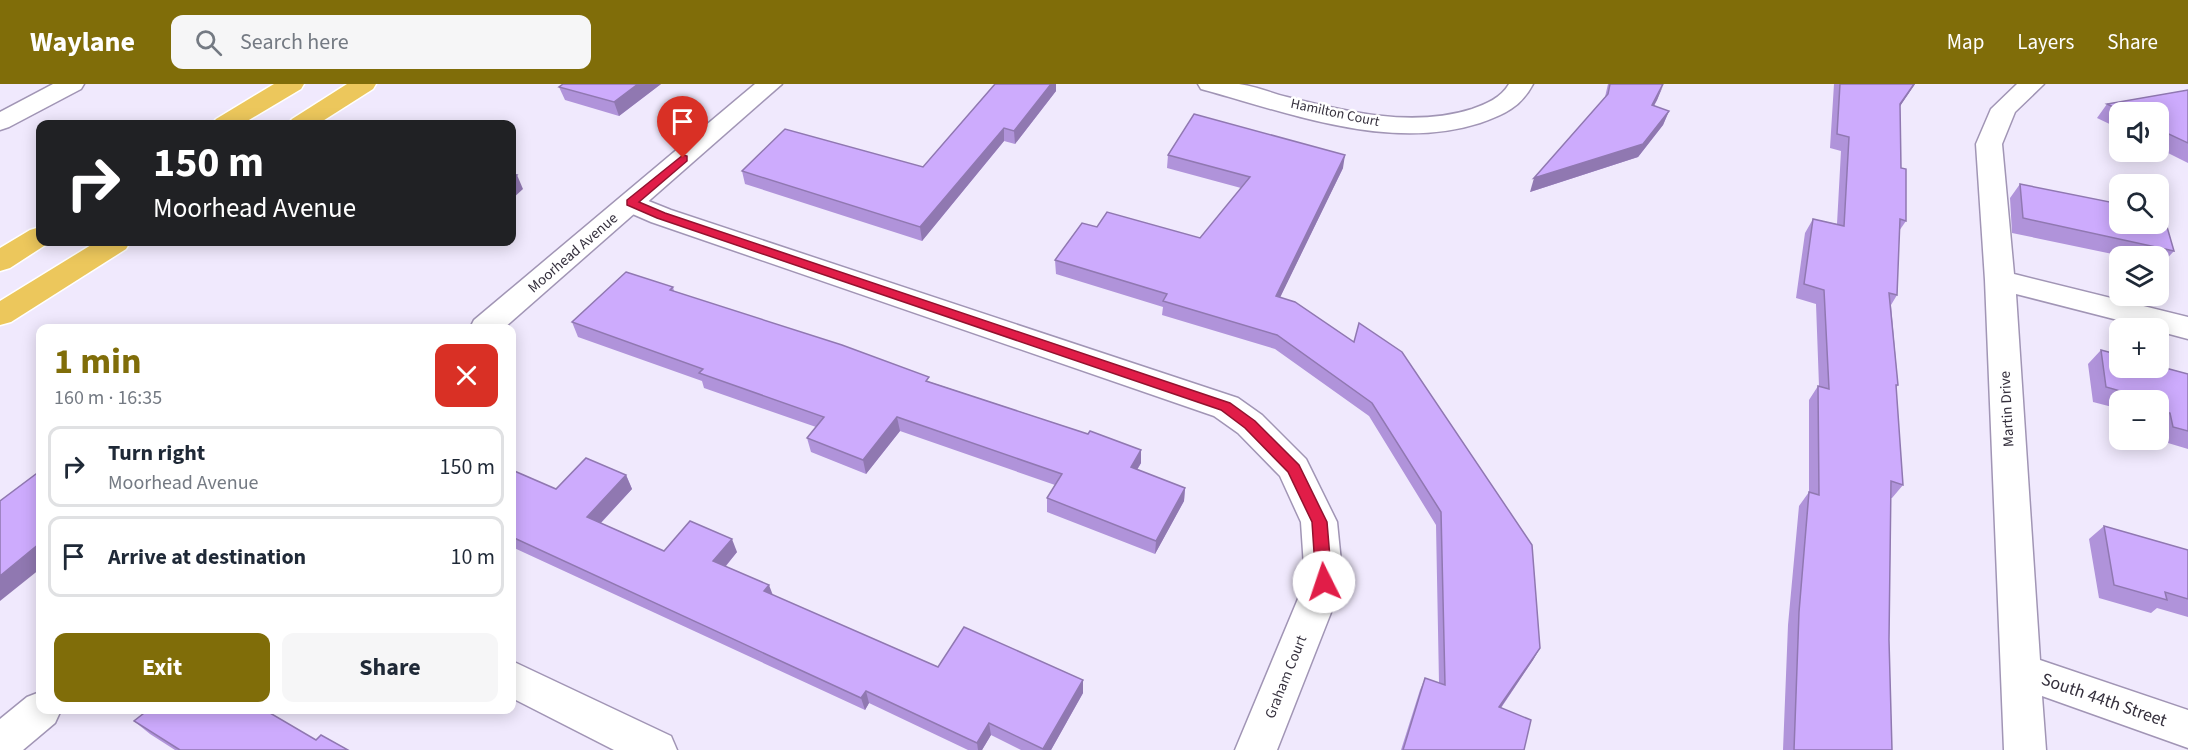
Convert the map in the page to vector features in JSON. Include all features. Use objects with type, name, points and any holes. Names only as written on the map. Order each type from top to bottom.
[{"type":"highway","points":[[232,120],[292,84]]},
{"type":"highway","points":[[307,120],[364,84]]},
{"type":"highway","points":[[0,261],[36,238]]},
{"type":"highway","points":[[0,315],[110,246]]},
{"type":"street","points":[[0,122],[72,84]]},
{"type":"street","name":"Moorhead Avenue","points":[[490,324],[770,84]]},
{"type":"street","name":"Hamilton Court","points":[[1210,84],[1368,123],[1425,127],[1472,119],[1508,102],[1515,97],[1521,84]]},
{"type":"street","name":"Martin Drive","points":[[2025,750],[2000,280],[1989,144],[2004,109],[2032,84]]},
{"type":"street","name":"Graham Court","points":[[631,203],[661,216],[1226,407],[1250,424],[1294,468],[1319,522],[1324,582],[1256,750]]},
{"type":"street","points":[[2000,280],[2188,328]]},
{"type":"street","name":"South 44th Street","points":[[2021,671],[2188,729]]},
{"type":"street","points":[[516,681],[656,750]]},
{"type":"street","points":[[0,744],[36,714]]},
{"type":"building","points":[[563,84],[638,84],[614,102],[559,87]]},
{"type":"building","points":[[995,84],[1051,84],[1014,131],[1004,128],[920,227],[742,171],[785,129],[923,167]]},
{"type":"building","points":[[1610,84],[1663,84],[1652,105],[1669,111],[1643,144],[1534,178],[1608,94]]},
{"type":"building","points":[[1840,84],[1914,84],[1900,104],[1901,168],[1906,169],[1906,221],[1900,219],[1897,295],[1889,293],[1898,385],[1896,385],[1903,485],[1891,481],[1889,640],[1892,750],[1794,750],[1799,612],[1809,492],[1819,495],[1818,386],[1829,389],[1824,290],[1804,284],[1813,219],[1844,226],[1849,137],[1837,134]]},
{"type":"building","points":[[2188,90],[2188,143],[2169,134],[2169,102],[2119,102]]},
{"type":"building","points":[[1194,114],[1345,155],[1276,296],[1295,302],[1354,342],[1359,323],[1402,352],[1532,545],[1540,648],[1499,707],[1531,720],[1524,750],[1403,750],[1425,678],[1445,685],[1441,512],[1372,403],[1277,335],[1163,301],[1167,294],[1055,260],[1082,223],[1097,227],[1107,212],[1200,238],[1250,177],[1168,155]]},
{"type":"building","points":[[2020,184],[2109,202],[2109,234],[2169,234],[2174,251],[2169,250],[2169,246],[2151,246],[2023,218]]},
{"type":"building","points":[[626,272],[673,287],[670,290],[842,345],[929,377],[926,381],[1088,434],[1090,431],[1141,450],[1131,467],[1185,488],[1156,541],[1047,498],[1062,474],[897,417],[863,460],[807,438],[824,417],[699,373],[703,369],[572,322]]},
{"type":"building","points":[[2101,350],[2109,352],[2109,378],[2169,378],[2169,369],[2188,374],[2188,431],[2173,427],[2169,413],[2169,390],[2117,390],[2106,387]]},
{"type":"building","points":[[586,458],[626,475],[587,517],[664,551],[690,521],[732,539],[713,561],[769,585],[764,591],[938,667],[964,627],[1083,680],[1043,749],[989,723],[977,743],[866,691],[861,698],[516,539],[516,472],[556,489]]},
{"type":"building","points":[[36,474],[36,546],[0,576],[0,501]]},
{"type":"building","points":[[2104,526],[2188,550],[2188,599],[2165,592],[2167,600],[2114,585]]},
{"type":"building","points":[[143,714],[272,714],[316,740],[321,735],[348,750],[180,750],[134,721]]},
{"type":"route","points":[[683,158],[631,203],[661,216],[1226,407],[1250,424],[1294,468],[1319,522],[1324,582]]}]
